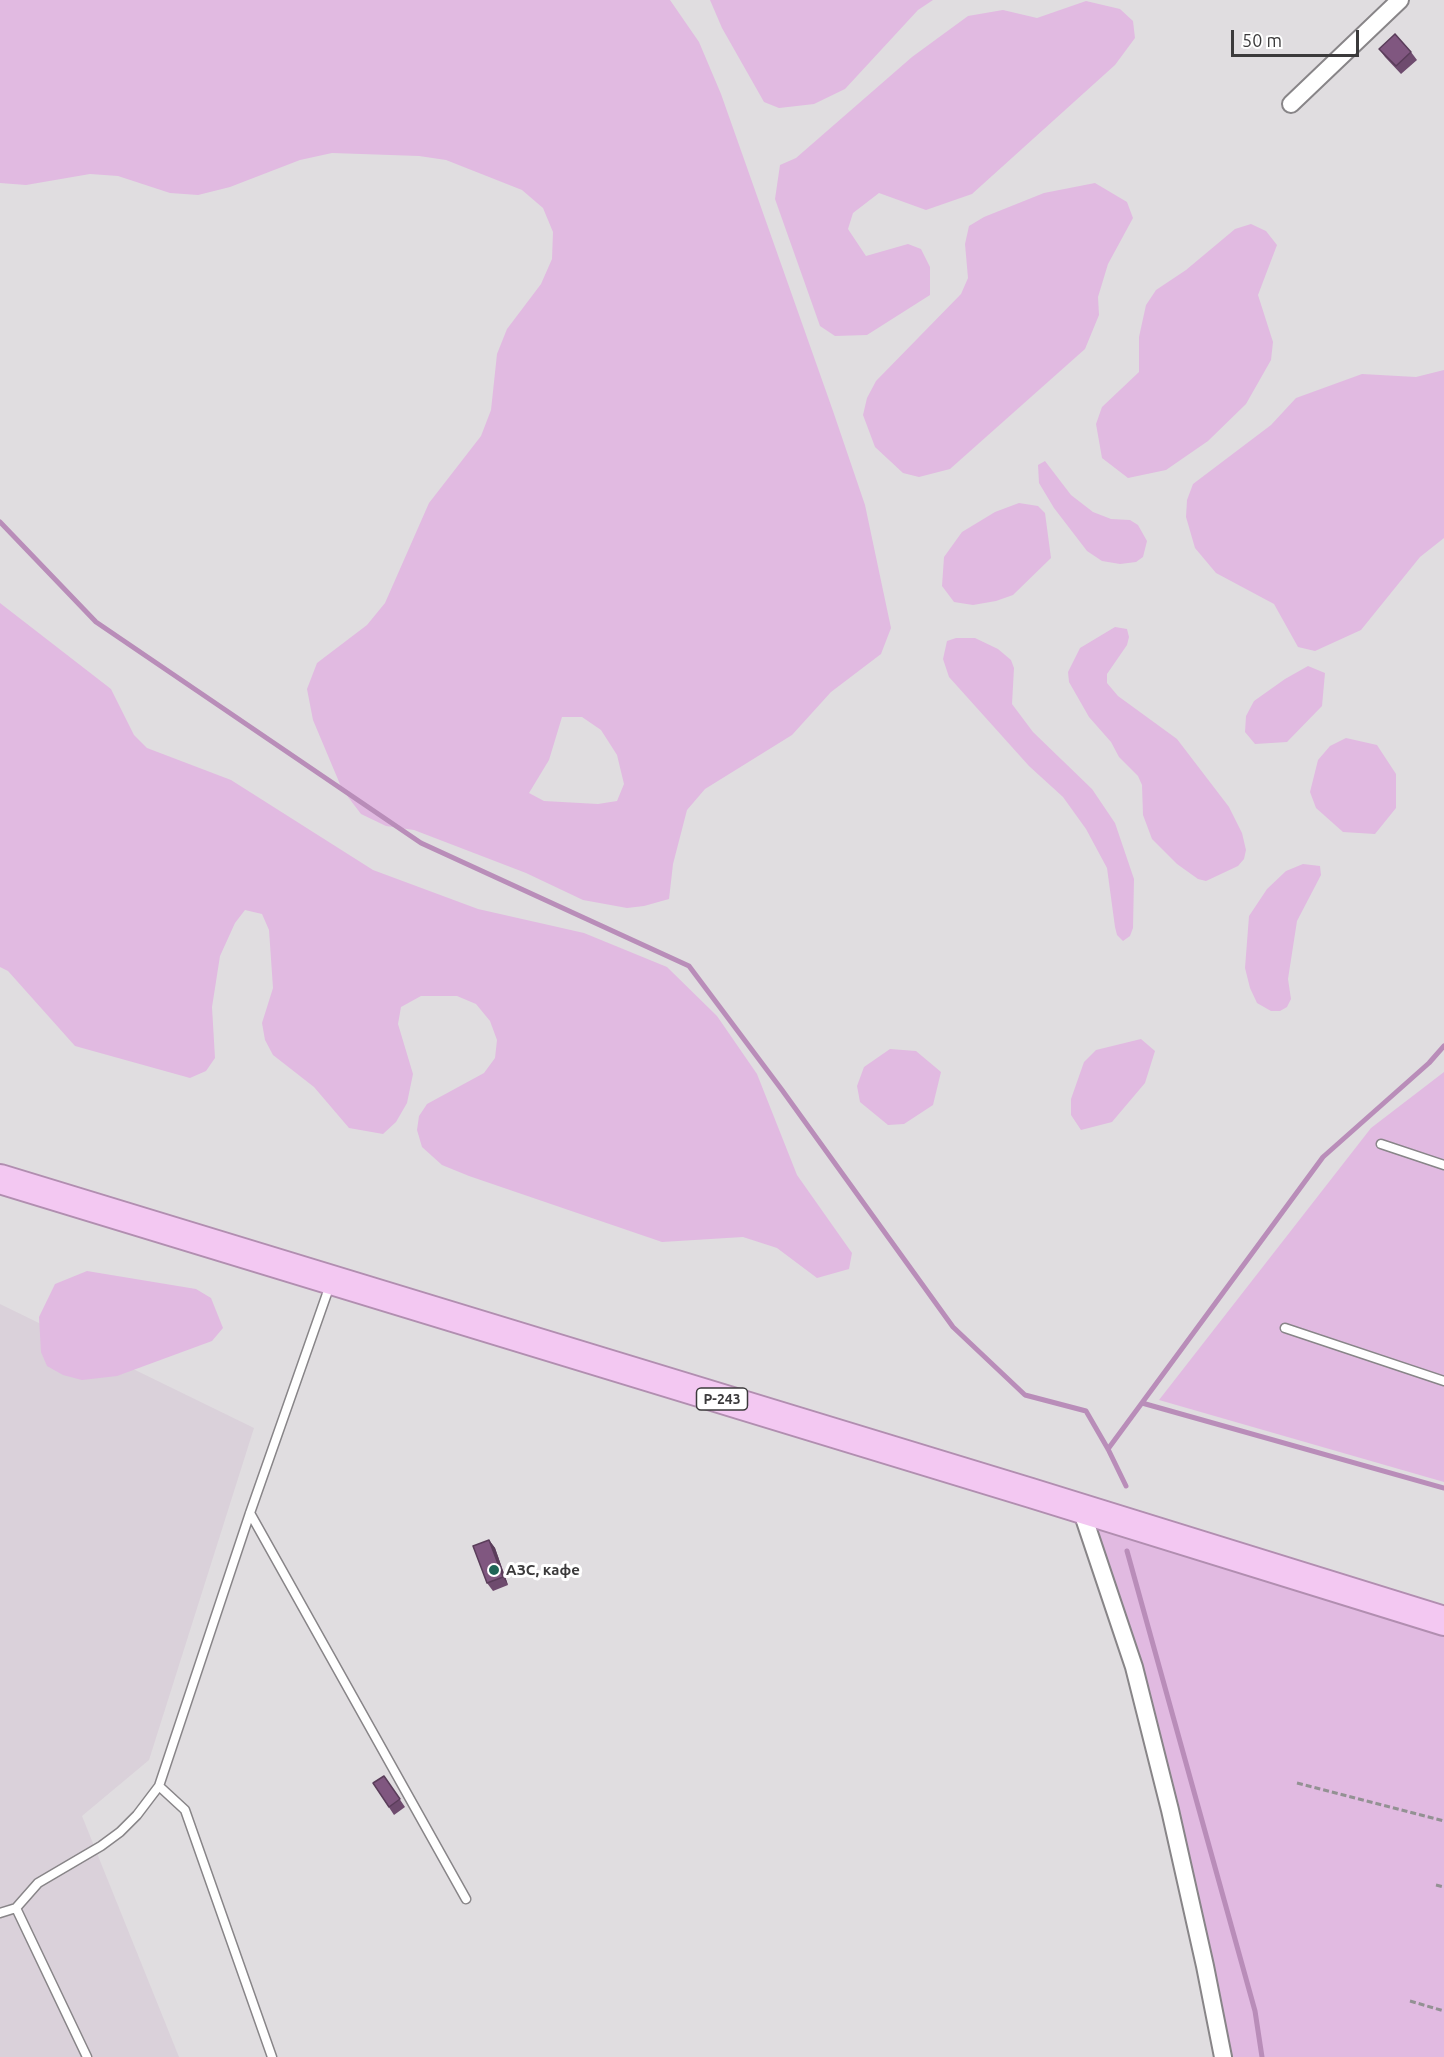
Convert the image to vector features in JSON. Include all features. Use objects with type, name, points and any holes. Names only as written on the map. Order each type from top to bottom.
[{"type":"highway","name":"Р-243","points":[[0,1179],[1444,1621]]},
{"type":"street","points":[[1291,104],[1400,0]]},
{"type":"street","points":[[1081,1509],[1134,1667],[1170,1810],[1224,2057]]},
{"type":"lane","points":[[1381,1144],[1444,1166]]},
{"type":"lane","points":[[0,1913],[16,1908],[39,1883],[120,1832],[137,1815],[159,1786],[332,1279]]},
{"type":"lane","points":[[1285,1328],[1444,1381]]},
{"type":"lane","points":[[250,1514],[466,1899]]},
{"type":"lane","points":[[159,1786],[185,1810],[272,2057]]},
{"type":"lane","points":[[16,1908],[87,2057]]},
{"type":"path","points":[[1297,1784],[1444,1821]]},
{"type":"path","points":[[1437,1885],[1444,1887]]},
{"type":"path","points":[[1410,2001],[1444,2011]]},
{"type":"shaded area","points":[[0,0],[670,0],[699,42],[721,94],[865,505],[891,628],[881,654],[831,692],[792,735],[705,789],[687,810],[673,864],[669,899],[627,908],[583,900],[526,873],[414,830],[386,826],[361,814],[342,789],[313,720],[307,689],[317,663],[367,625],[385,603],[429,503],[481,436],[491,410],[497,354],[507,329],[541,284],[552,259],[553,232],[543,208],[522,190],[446,160],[419,156],[332,153],[300,160],[230,187],[198,195],[170,193],[118,176],[90,174],[26,185],[0,183]],"holes":[[[562,717],[582,717],[601,730],[617,755],[624,784],[617,801],[598,804],[544,801],[529,793],[549,760]]]},
{"type":"shaded area","points":[[710,0],[933,0],[918,10],[845,89],[814,104],[779,108],[764,102],[722,28]]},
{"type":"shaded area","points":[[1086,1],[1120,9],[1133,21],[1135,38],[1115,65],[972,194],[926,210],[879,193],[853,213],[848,229],[866,256],[908,244],[921,249],[930,267],[930,295],[867,335],[835,336],[820,326],[775,199],[780,165],[796,158],[912,57],[968,16],[1003,10],[1037,18]]},
{"type":"shaded area","points":[[1095,183],[1127,202],[1133,218],[1108,264],[1098,297],[1099,315],[1085,349],[950,469],[919,477],[903,473],[875,447],[863,415],[867,398],[876,381],[961,294],[968,278],[965,244],[969,226],[984,217],[1044,193]]},
{"type":"shaded area","points":[[1251,224],[1266,231],[1277,245],[1258,295],[1273,342],[1271,360],[1246,404],[1208,441],[1166,470],[1128,478],[1102,458],[1096,424],[1102,407],[1139,372],[1139,337],[1146,305],[1156,290],[1186,270],[1235,229]]},
{"type":"shaded area","points":[[1444,370],[1444,538],[1420,557],[1361,630],[1315,651],[1298,647],[1274,604],[1216,573],[1195,548],[1186,517],[1187,500],[1193,484],[1271,425],[1296,398],[1362,374],[1416,377]]},
{"type":"shaded area","points":[[1045,461],[1071,495],[1093,512],[1111,519],[1130,520],[1138,525],[1147,541],[1143,557],[1136,562],[1120,564],[1102,561],[1087,551],[1054,508],[1039,483],[1038,465]]},
{"type":"shaded area","points":[[1019,503],[1038,506],[1045,513],[1051,558],[1013,595],[973,605],[954,602],[942,586],[944,557],[962,532],[995,512]]},
{"type":"shaded area","points":[[0,603],[111,689],[134,735],[147,748],[231,780],[373,870],[478,909],[584,933],[667,967],[717,1016],[757,1074],[797,1175],[852,1253],[849,1269],[817,1278],[777,1248],[743,1237],[662,1242],[442,1165],[422,1147],[417,1130],[419,1116],[427,1104],[484,1073],[495,1058],[497,1040],[490,1021],[476,1004],[457,996],[421,996],[401,1007],[398,1024],[413,1074],[407,1103],[396,1122],[383,1134],[349,1128],[314,1087],[273,1055],[265,1040],[262,1023],[273,988],[269,930],[262,914],[245,910],[235,923],[220,956],[212,1007],[215,1058],[206,1071],[190,1078],[75,1046],[8,971],[0,967]]},
{"type":"shaded area","points":[[1115,627],[1127,629],[1129,637],[1127,645],[1107,674],[1107,683],[1118,696],[1177,739],[1229,807],[1242,833],[1246,850],[1244,859],[1238,866],[1206,881],[1198,879],[1177,864],[1152,839],[1143,815],[1142,785],[1138,776],[1119,757],[1111,742],[1089,717],[1069,682],[1068,672],[1080,648]]},
{"type":"shaded area","points":[[956,638],[975,638],[998,649],[1011,660],[1014,668],[1012,704],[1033,732],[1092,789],[1115,823],[1134,879],[1133,928],[1130,936],[1123,941],[1117,935],[1115,927],[1107,868],[1086,829],[1063,797],[1029,766],[949,677],[943,659],[947,641]]},
{"type":"shaded area","points":[[1308,666],[1325,673],[1322,706],[1287,742],[1255,744],[1245,732],[1246,716],[1254,701]]},
{"type":"shaded area","points":[[1346,738],[1377,745],[1396,774],[1396,808],[1375,834],[1343,832],[1316,808],[1310,792],[1318,760],[1330,746]]},
{"type":"shaded area","points":[[1303,864],[1320,866],[1321,875],[1297,921],[1288,979],[1291,999],[1287,1007],[1280,1011],[1271,1011],[1257,1003],[1245,968],[1249,916],[1267,889],[1286,871]]},
{"type":"shaded area","points":[[1141,1039],[1155,1051],[1145,1083],[1112,1122],[1081,1130],[1071,1115],[1071,1099],[1084,1062],[1096,1050]]},
{"type":"shaded area","points":[[890,1049],[916,1051],[941,1072],[933,1105],[904,1124],[888,1125],[860,1102],[857,1086],[864,1067]]},
{"type":"shaded area","points":[[1444,1072],[1444,1482],[1159,1400],[1371,1128]]},
{"type":"shaded area","points":[[87,1271],[196,1289],[211,1298],[223,1328],[212,1341],[117,1376],[82,1380],[63,1375],[47,1366],[41,1352],[39,1317],[55,1284]]},
{"type":"shaded area","points":[[0,1304],[254,1428],[149,1760],[82,1816],[179,2057],[0,2057]]},
{"type":"shaded area","points":[[1081,1509],[1444,1620],[1444,2057],[1223,2057],[1170,1810]]},
{"type":"building","points":[[1395,34],[1411,52],[1396,66],[1379,49]]},
{"type":"building","name":"АЗС, кафе","points":[[489,1540],[503,1577],[487,1583],[473,1546]]},
{"type":"building","points":[[384,1776],[400,1799],[389,1807],[373,1783]]},
{"type":"waterway","points":[[0,522],[96,622],[421,843],[689,966],[782,1090],[953,1327],[1025,1395],[1086,1411],[1126,1486]]},
{"type":"waterway","points":[[1108,1449],[1323,1157],[1429,1063],[1444,1046]]},
{"type":"waterway","points":[[1142,1403],[1444,1488]]},
{"type":"waterway","points":[[1127,1551],[1255,2011],[1262,2057]]},
{"type":"place","name":"АЗС, кафе","points":[[494,1570]]}]
